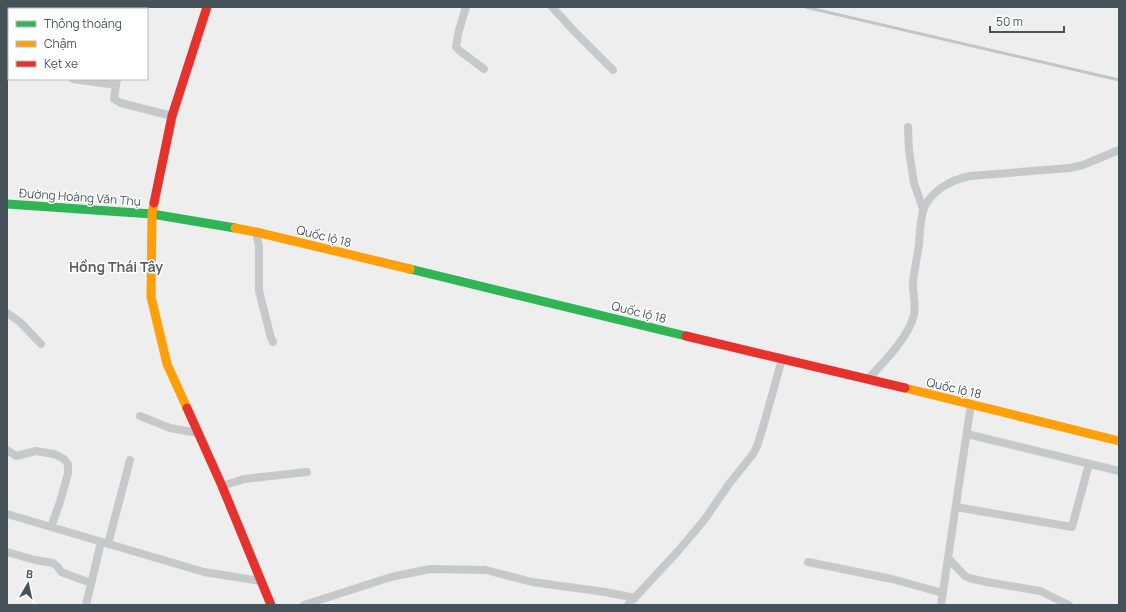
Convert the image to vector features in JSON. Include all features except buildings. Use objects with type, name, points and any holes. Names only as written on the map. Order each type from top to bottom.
[{"type":"main road","points":[[207,7],[172,116],[152,214],[151,297],[167,364],[222,486],[271,605]]},
{"type":"main road","name":"Đường Hoàng Văn Thụ","points":[[7,204],[152,214]]},
{"type":"main road","name":"Quốc lộ 18","points":[[152,214],[256,232],[972,404],[1119,441]]},
{"type":"street","points":[[466,7],[459,30],[456,47],[460,52],[484,69]]},
{"type":"street","points":[[552,7],[572,30],[613,70]]},
{"type":"street","points":[[88,80],[117,82],[114,99],[121,103],[172,116]]},
{"type":"street","points":[[908,127],[909,150],[914,183],[924,209]]},
{"type":"street","points":[[868,379],[904,337],[910,327],[914,314],[913,284],[924,209],[937,190],[959,178],[970,176],[1070,168],[1083,165],[1119,150]]},
{"type":"street","points":[[256,232],[259,291],[273,342]]},
{"type":"street","points":[[7,313],[20,322],[41,344]]},
{"type":"street","points":[[628,605],[679,550],[705,519],[757,446],[782,358]]},
{"type":"street","points":[[941,605],[972,404]]},
{"type":"street","points":[[140,416],[170,428],[198,433]]},
{"type":"street","points":[[967,434],[1119,471]]},
{"type":"street","points":[[7,450],[16,456],[36,452],[54,454],[64,458],[68,464],[68,473],[52,527]]},
{"type":"street","points":[[86,605],[91,584],[130,460]]},
{"type":"street","points":[[956,507],[1072,527],[1089,464]]},
{"type":"street","points":[[222,486],[244,479],[308,472]]},
{"type":"street","points":[[7,514],[204,572],[261,581]]},
{"type":"street","points":[[7,552],[35,560],[53,563],[61,572],[91,584]]},
{"type":"street","points":[[948,558],[965,576],[969,578],[1040,591],[1069,605]]},
{"type":"street","points":[[808,562],[892,579],[943,593]]},
{"type":"street","points":[[304,605],[391,576],[430,569],[486,570],[532,582],[605,592],[634,598]]},
{"type":"railway","points":[[805,7],[1119,80]]},
{"type":"traffic: fast","points":[[7,204],[152,214],[235,228]]},
{"type":"traffic: fast","points":[[410,269],[686,336]]},
{"type":"traffic: slow","points":[[154,203],[152,214],[151,297],[167,364],[187,408]]},
{"type":"traffic: slow","points":[[235,228],[410,269]]},
{"type":"traffic: slow","points":[[905,388],[1119,441]]},
{"type":"traffic: jam","points":[[154,203],[172,116],[207,7]]},
{"type":"traffic: jam","points":[[686,336],[905,388]]},
{"type":"traffic: jam","points":[[187,408],[222,486],[271,605]]},
{"type":"district","name":"Hồng Thái Tây","points":[[116,266]]}]
